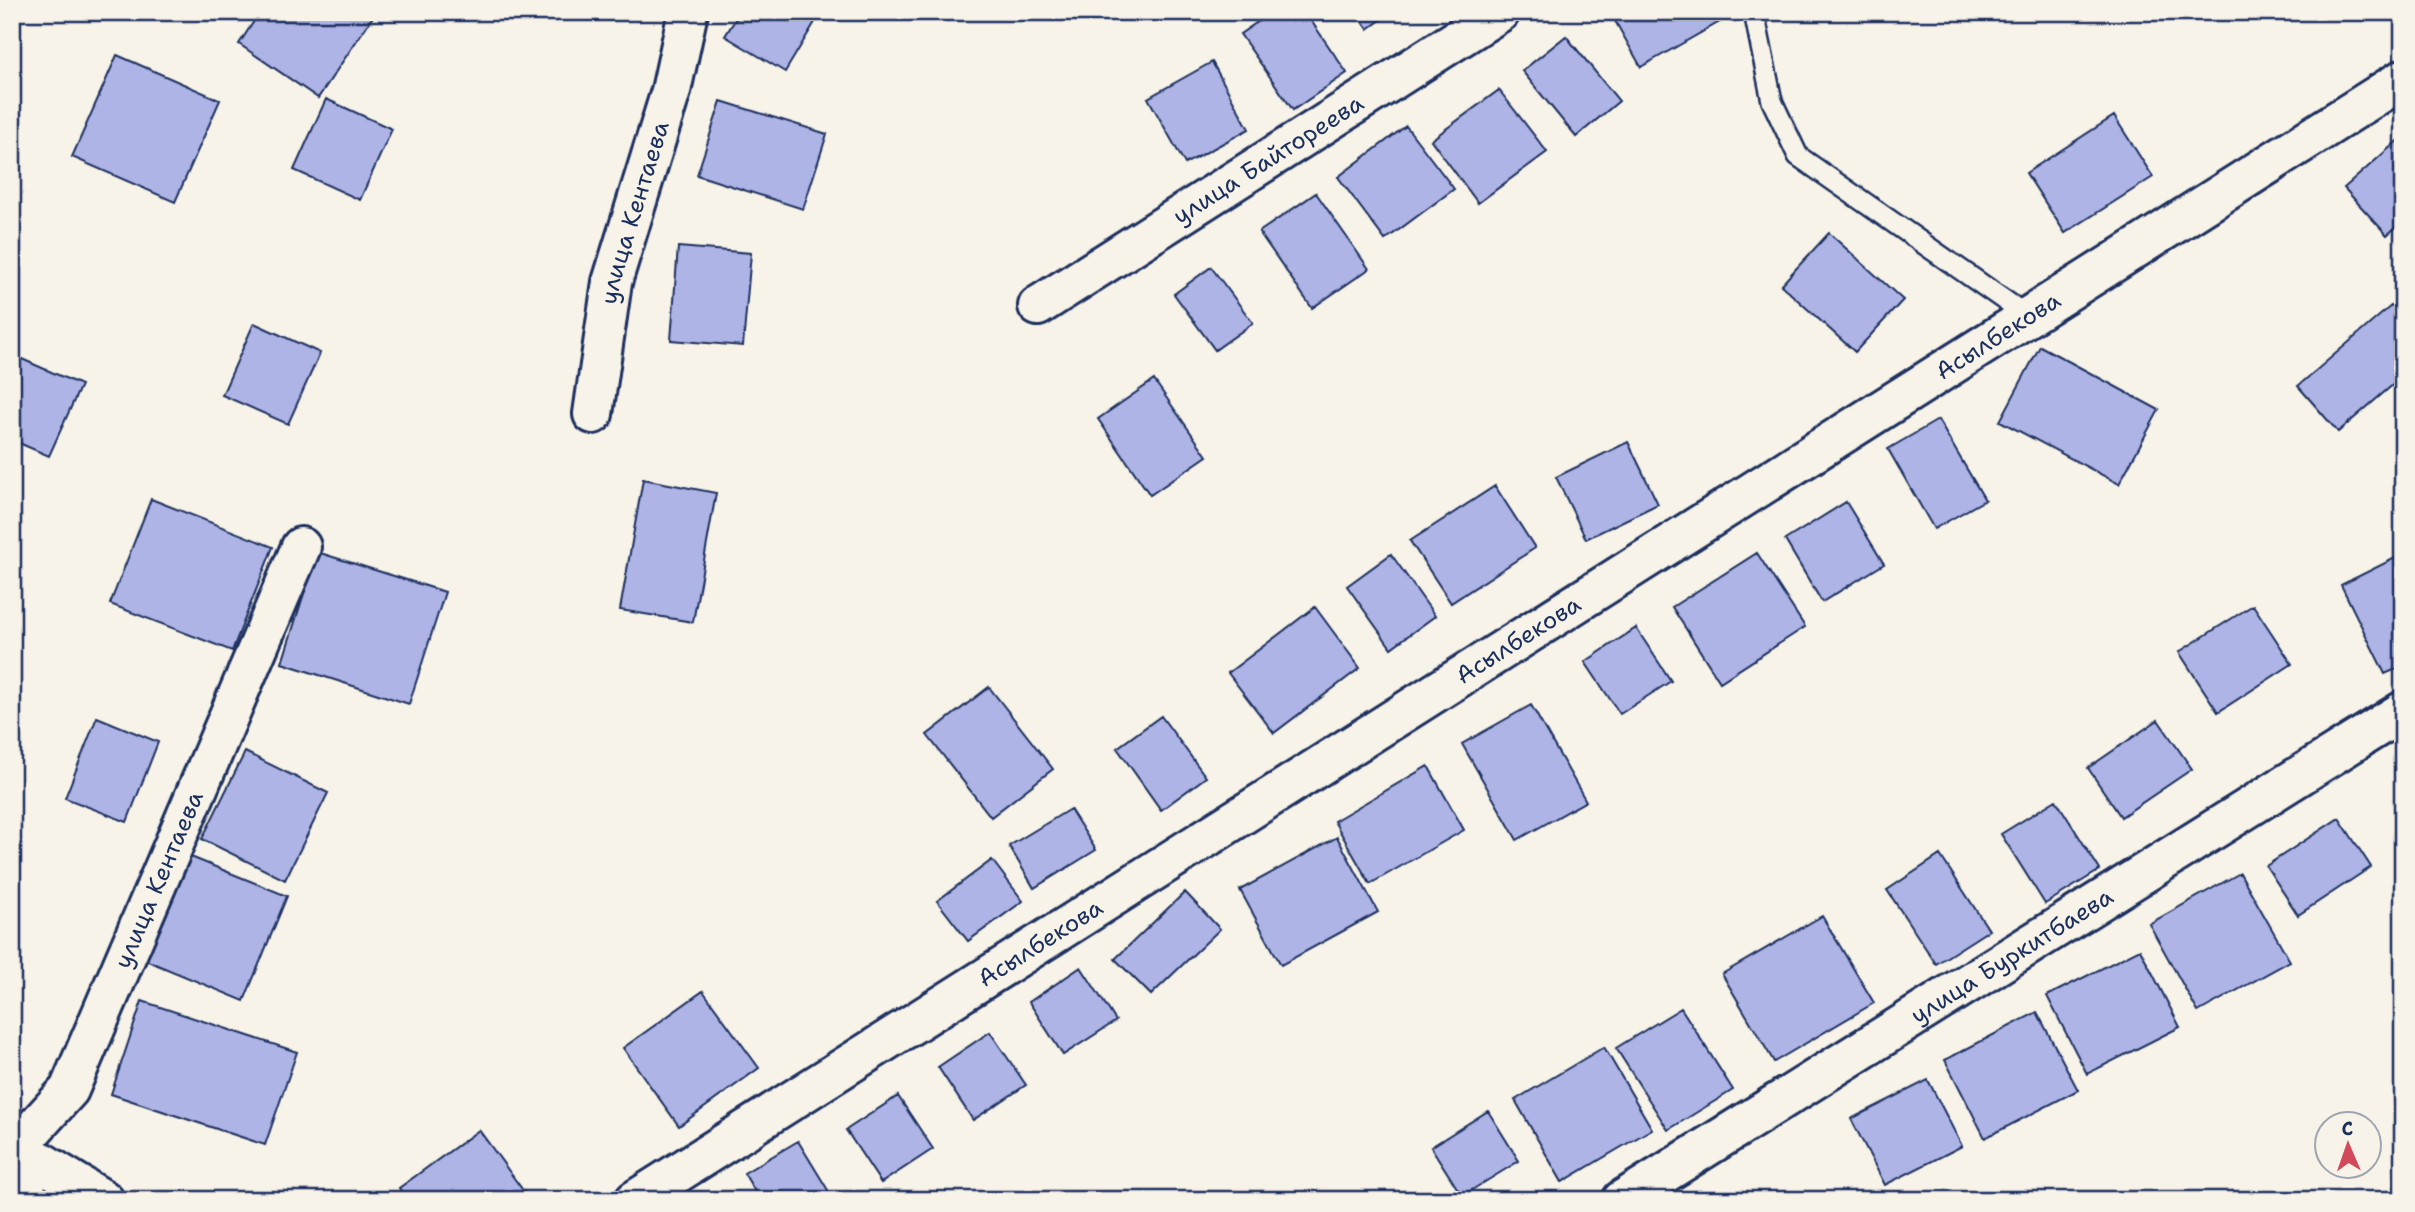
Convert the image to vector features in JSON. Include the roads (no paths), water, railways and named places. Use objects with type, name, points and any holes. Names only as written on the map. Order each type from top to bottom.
[{"type":"street","name":"улица Кентаева","points":[[593,414],[612,282],[671,91],[688,12]]},
{"type":"street","name":"улица Байтореева","points":[[1038,306],[1500,12]]},
{"type":"street","name":"Асылбекова","points":[[635,1200],[2403,79]]},
{"type":"street","name":"улица Кентаева","points":[[14,1145],[69,1090],[301,547]]},
{"type":"street","name":"улица Буркитбаева","points":[[1622,1200],[2403,711]]},
{"type":"street","points":[[14,1145],[28,1200]]},
{"type":"street","points":[[14,1145],[104,1200]]},
{"type":"lane","points":[[1754,12],[1772,101],[1798,156],[2028,316]]}]
